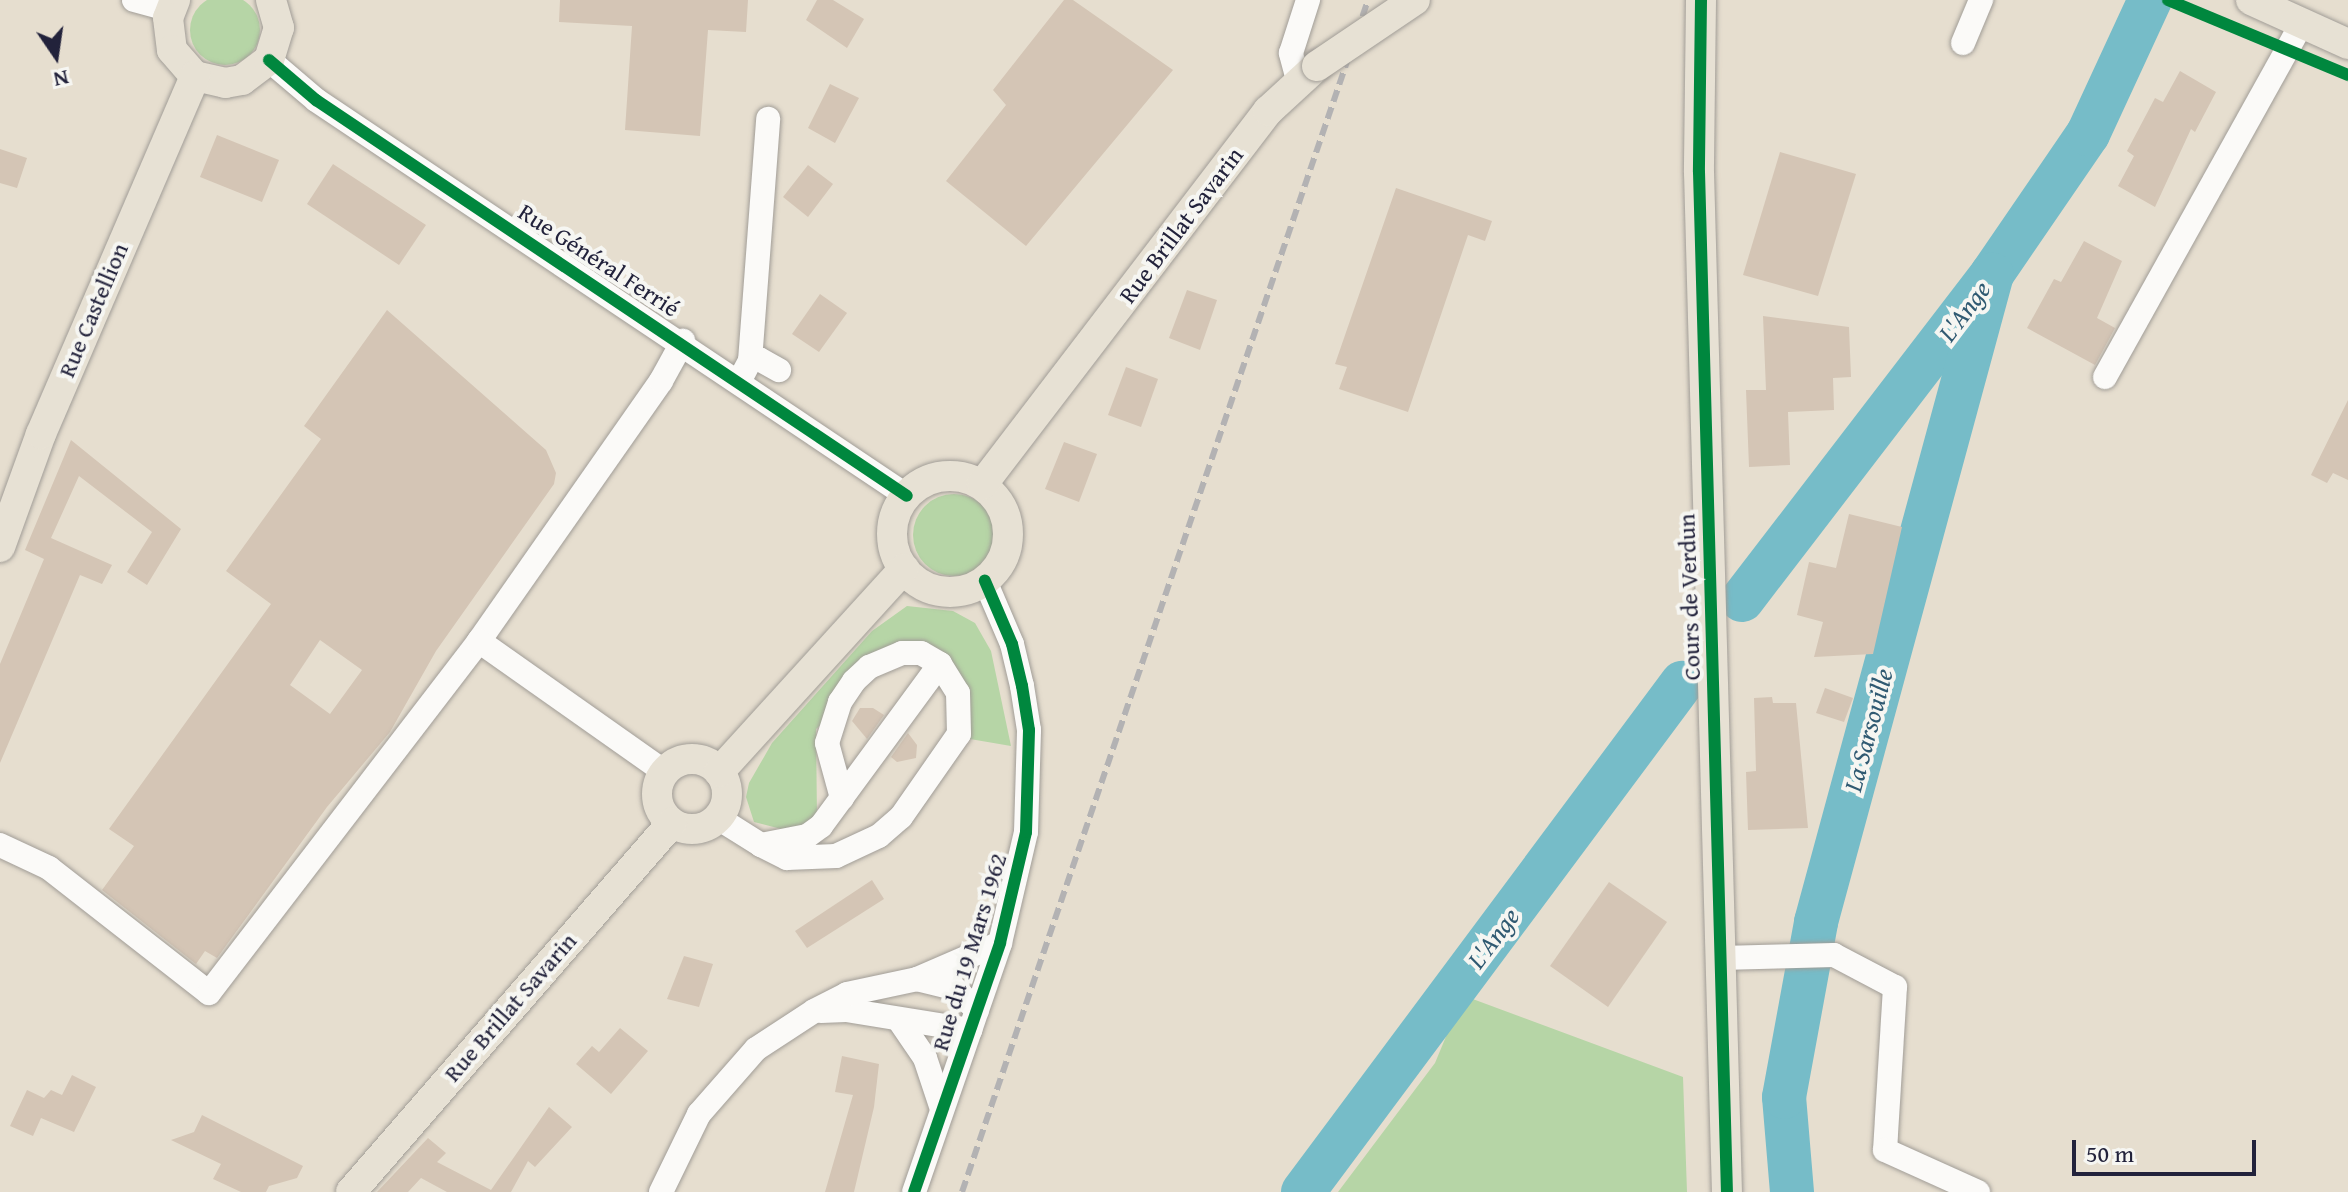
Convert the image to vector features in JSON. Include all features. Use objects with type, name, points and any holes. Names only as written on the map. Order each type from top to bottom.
[{"type":"main road","points":[[173,5],[172,50],[195,76],[225,83],[242,80],[269,60],[279,28],[271,0]]},
{"type":"main road","name":"Rue Brillat Savarin","points":[[982,485],[1268,111],[1307,73],[1415,0]]},
{"type":"main road","name":"Cours de Verdun","points":[[1701,0],[1699,172],[1727,1192]]},
{"type":"main road","points":[[2251,0],[2348,44]]},
{"type":"main road","name":"Rue Castellion","points":[[0,547],[41,434],[195,76]]},
{"type":"main road","points":[[947,476],[982,485],[1003,510],[1008,540],[996,570],[985,581],[947,592],[928,588],[904,569],[893,532],[907,496],[930,480],[947,476]]},
{"type":"main road","points":[[719,772],[904,569]]},
{"type":"main road","points":[[692,759],[719,772],[727,790],[718,818],[691,830],[672,823],[658,805],[659,782],[665,772],[692,759]]},
{"type":"main road","name":"Rue Brillat Savarin","points":[[351,1192],[672,823]]},
{"type":"street","points":[[134,0],[173,5]]},
{"type":"street","points":[[1307,73],[1291,53],[1308,0]]},
{"type":"street","points":[[1963,43],[1981,0]]},
{"type":"street","points":[[2105,377],[2302,23]]},
{"type":"street","name":"Rue Général Ferrié","points":[[269,60],[316,100],[683,341],[745,370],[907,496]]},
{"type":"street","points":[[768,119],[745,370],[779,370]]},
{"type":"street","points":[[0,845],[49,868],[209,993],[479,641],[661,381],[683,341]]},
{"type":"street","name":"Rue du 19 Mars 1962","points":[[914,1192],[1000,943],[1026,832],[1029,730],[1012,644],[985,581]]},
{"type":"street","points":[[479,641],[665,772]]},
{"type":"street","points":[[718,818],[787,858],[817,860],[879,836],[901,817],[959,734],[958,693],[940,664],[921,653],[902,653],[869,667],[854,681],[840,702],[827,743],[842,798]]},
{"type":"street","points":[[761,845],[807,836],[842,798],[940,664]]},
{"type":"street","points":[[661,1192],[699,1114],[756,1049],[814,1011],[847,994],[917,979],[1000,943]]},
{"type":"street","points":[[1721,958],[1834,955],[1895,987],[1885,1150],[1978,1192]]},
{"type":"street","points":[[917,979],[954,988],[973,1020]]},
{"type":"street","points":[[814,1011],[846,1010],[899,1020],[973,1020]]},
{"type":"street","points":[[899,1020],[925,1058],[942,1109]]},
{"type":"green space","points":[[225,-5],[250,5],[260,30],[250,55],[225,65],[200,55],[190,30],[200,5]]},
{"type":"green space","points":[[954,494],[970,497],[983,506],[992,519],[995,535],[992,551],[983,564],[970,573],[954,576],[938,573],[925,564],[916,551],[913,535],[916,519],[925,506],[938,497]]},
{"type":"green space","points":[[907,606],[953,611],[975,623],[991,651],[1011,746],[970,739],[970,697],[917,641],[816,729],[817,818],[789,831],[754,822],[746,797],[749,783],[772,743],[872,631]]},
{"type":"green space","points":[[1470,998],[1683,1077],[1687,1192],[1338,1192],[1435,1063],[1452,1022]]},
{"type":"building","points":[[560,0],[748,0],[746,32],[708,30],[700,136],[625,130],[632,26],[559,22]]},
{"type":"building","points":[[817,0],[833,0],[864,19],[847,48],[806,20]]},
{"type":"building","points":[[1064,0],[1073,0],[1173,70],[1026,246],[946,181],[1006,105],[993,90]]},
{"type":"building","points":[[2180,71],[2216,92],[2195,132],[2191,129],[2155,207],[2118,186],[2134,156],[2127,151],[2155,98],[2163,102]]},
{"type":"building","points":[[830,84],[859,98],[835,143],[808,128]]},
{"type":"building","points":[[217,135],[279,160],[262,202],[200,177]]},
{"type":"building","points":[[0,149],[27,158],[17,188],[0,183]]},
{"type":"building","points":[[1780,152],[1856,174],[1818,296],[1743,275]]},
{"type":"building","points":[[333,164],[426,225],[399,265],[307,204]]},
{"type":"building","points":[[808,165],[833,184],[808,217],[783,197]]},
{"type":"building","points":[[1396,188],[1492,221],[1485,241],[1468,235],[1408,412],[1339,389],[1347,367],[1335,364]]},
{"type":"building","points":[[2084,241],[2122,261],[2097,318],[2115,328],[2095,365],[2027,328],[2054,279],[2061,282]]},
{"type":"building","points":[[1187,290],[1217,300],[1200,350],[1169,338]]},
{"type":"building","points":[[820,294],[847,313],[819,352],[792,334]]},
{"type":"building","points":[[387,310],[546,450],[556,473],[554,484],[436,651],[390,732],[327,807],[217,958],[205,951],[196,964],[102,890],[134,846],[109,829],[271,604],[226,571],[321,439],[304,426]],"holes":[[[320,640],[362,670],[330,714],[290,685]]]},
{"type":"building","points":[[1763,316],[1849,327],[1851,377],[1833,378],[1834,410],[1788,412],[1790,465],[1749,467],[1746,390],[1766,390]]},
{"type":"building","points":[[1126,367],[1158,379],[1141,427],[1108,415]]},
{"type":"building","points":[[2348,400],[2348,480],[2333,473],[2327,483],[2311,475]]},
{"type":"building","points":[[71,440],[181,529],[147,585],[127,572],[152,532],[79,476],[51,538],[112,565],[102,584],[80,575],[0,763],[0,664],[44,559],[25,550]]},
{"type":"building","points":[[1064,442],[1097,454],[1079,502],[1045,489]]},
{"type":"building","points":[[1849,514],[1902,527],[1873,654],[1814,657],[1823,622],[1797,615],[1809,562],[1836,568]]},
{"type":"building","points":[[1825,688],[1853,698],[1844,722],[1816,713]]},
{"type":"building","points":[[1772,697],[1773,703],[1796,703],[1808,828],[1748,830],[1746,772],[1756,771],[1754,698]]},
{"type":"building","points":[[860,708],[873,708],[884,715],[867,739],[852,721]]},
{"type":"building","points":[[908,733],[917,745],[916,758],[897,762],[891,757]]},
{"type":"building","points":[[872,880],[884,899],[807,948],[795,931]]},
{"type":"building","points":[[1609,882],[1667,922],[1608,1007],[1550,966]]},
{"type":"building","points":[[684,956],[713,964],[699,1007],[667,999]]},
{"type":"building","points":[[620,1028],[648,1051],[611,1094],[576,1064],[592,1046],[599,1052]]},
{"type":"building","points":[[842,1056],[879,1064],[874,1107],[854,1192],[825,1192],[853,1095],[835,1092]]},
{"type":"building","points":[[72,1075],[96,1087],[74,1132],[41,1118],[33,1136],[10,1126],[27,1090],[44,1098],[51,1090],[62,1095]]},
{"type":"building","points":[[549,1107],[572,1127],[535,1167],[528,1161],[511,1192],[447,1192],[421,1178],[408,1192],[377,1192],[428,1138],[446,1153],[437,1162],[491,1190]]},
{"type":"building","points":[[202,1115],[303,1166],[297,1178],[269,1186],[266,1192],[241,1192],[213,1179],[221,1164],[171,1140],[194,1132]]},
{"type":"waterway","name":"L'Ange","points":[[1742,600],[1992,274],[2088,134],[2150,0]]},
{"type":"waterway","name":"La Sarsouille","points":[[1792,1192],[1784,1097],[1816,922],[1992,274]]},
{"type":"waterway","name":"L'Ange","points":[[1303,1192],[1682,683]]},
{"type":"railway","points":[[962,1192],[1368,0]]},
{"type":"cycle path","points":[[1701,0],[1699,172],[1727,1192]]},
{"type":"cycle path","points":[[2168,0],[2348,75]]},
{"type":"cycle path","points":[[269,60],[316,100],[907,496]]},
{"type":"cycle path","points":[[914,1192],[1000,943],[1026,832],[1029,730],[1022,686],[1012,644],[985,581]]}]
